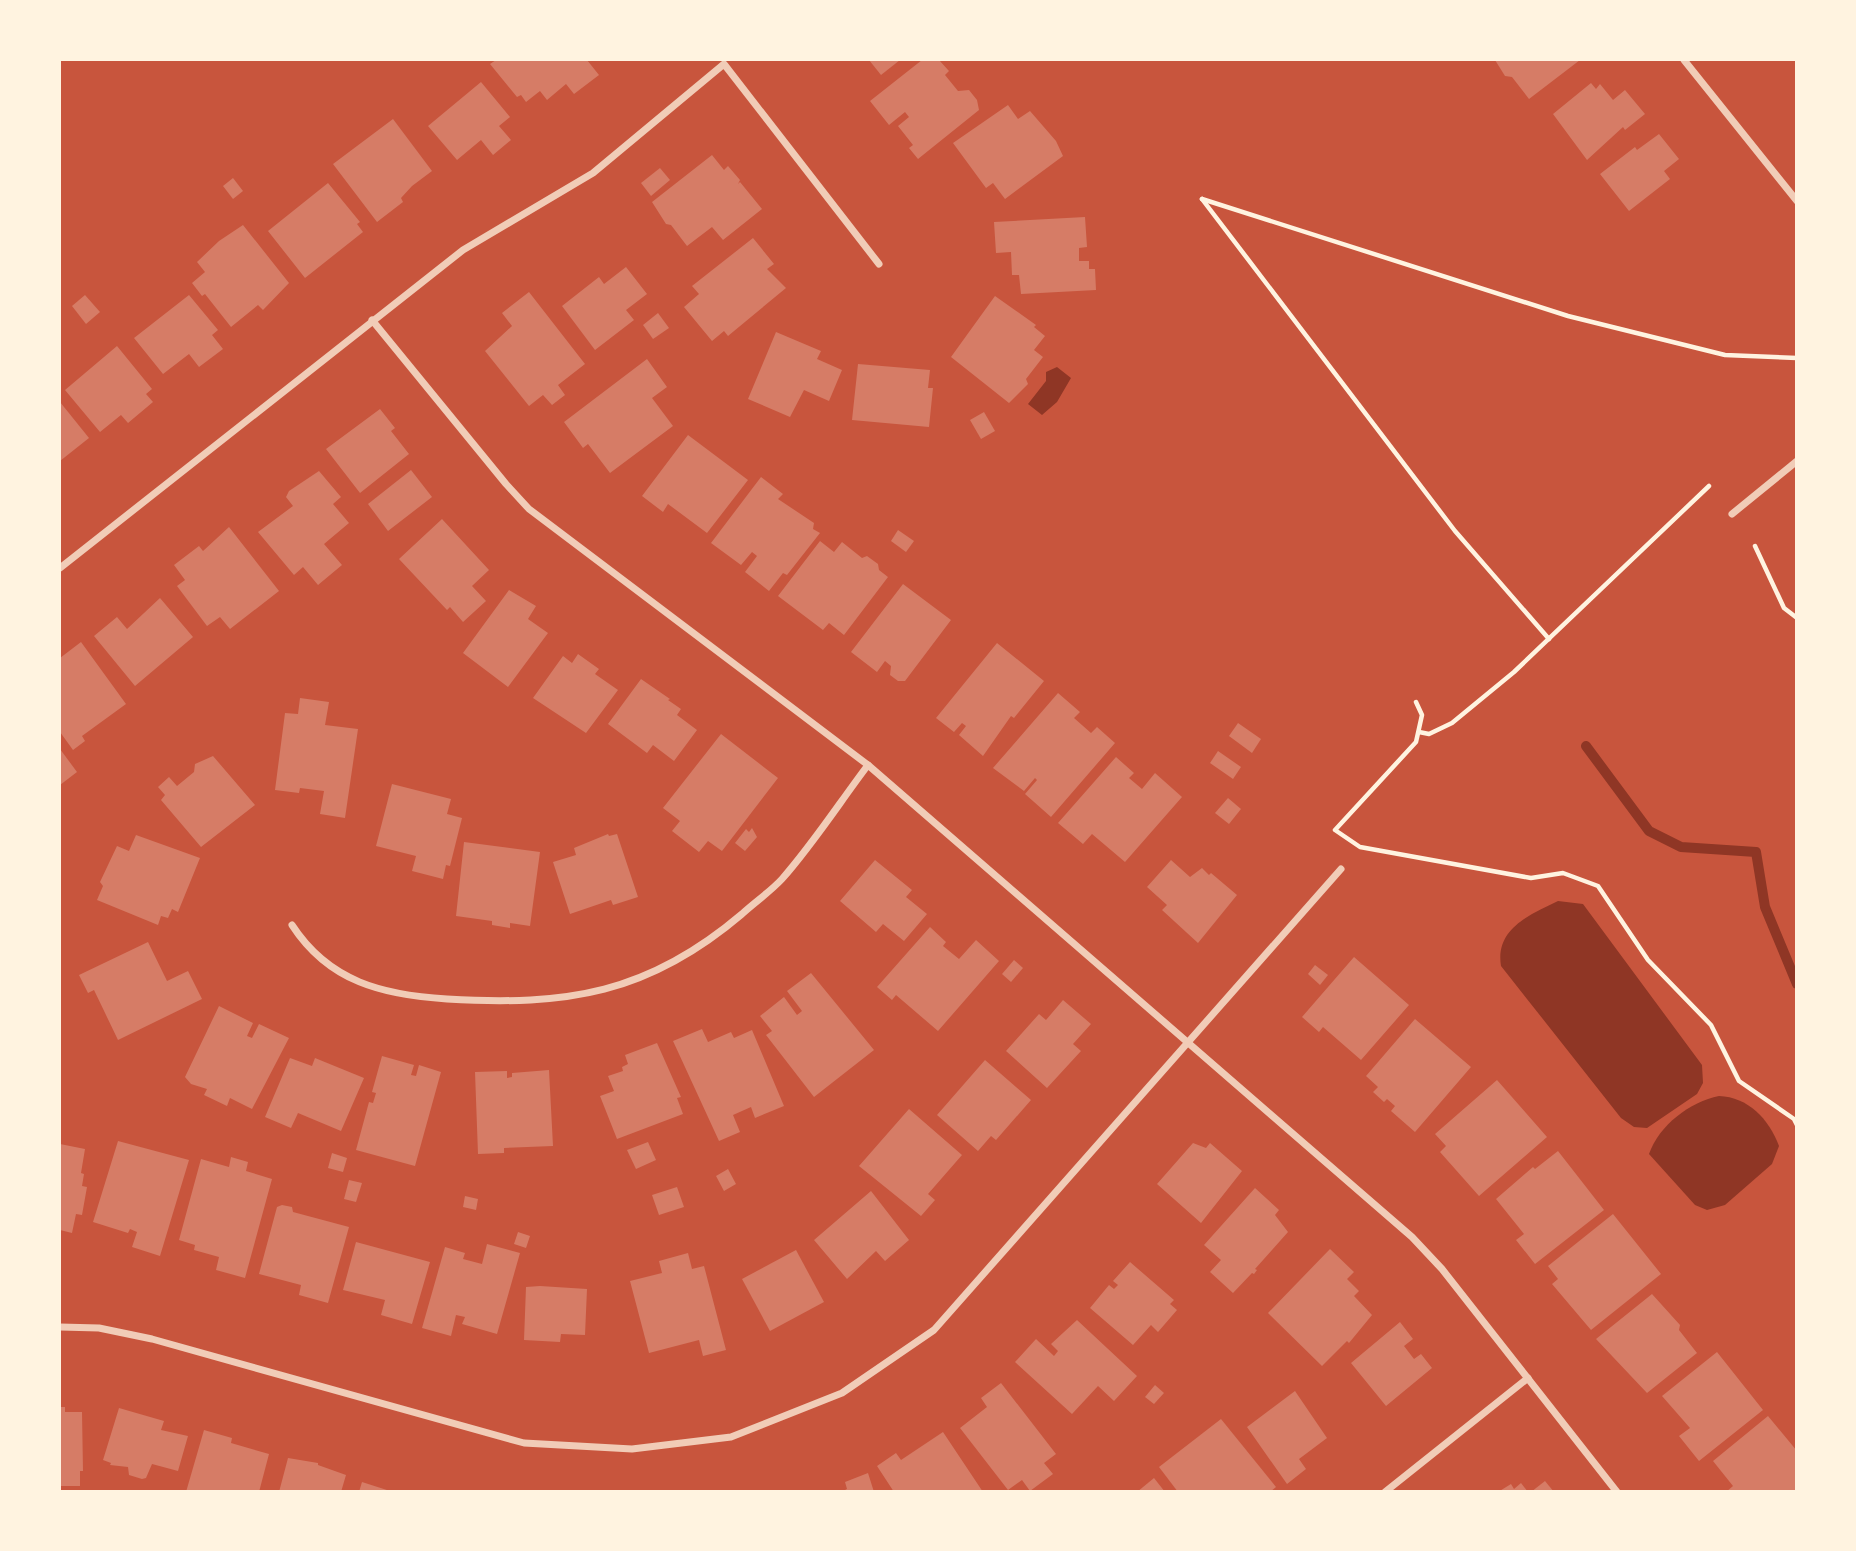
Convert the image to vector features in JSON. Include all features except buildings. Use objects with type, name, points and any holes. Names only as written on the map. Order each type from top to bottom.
[{"type":"street","points":[[1684,60],[1797,201]]},
{"type":"street","points":[[60,568],[463,250],[593,173],[724,64],[879,264]]},
{"type":"street","points":[[372,320],[529,509],[868,765],[1412,1237],[1442,1269],[1617,1492]]},
{"type":"street","points":[[1732,514],[1797,461]]},
{"type":"street","points":[[292,925],[306,947],[326,965],[352,980],[395,992],[501,1002],[562,999],[613,989],[689,955],[781,880],[868,765]]},
{"type":"street","points":[[60,1327],[99,1328],[152,1339],[524,1443],[632,1449],[731,1437],[842,1393],[934,1330],[1341,869]]},
{"type":"street","points":[[1385,1492],[1528,1378]]},
{"type":"path","points":[[1549,639],[1455,531],[1202,199],[1568,316],[1725,355],[1797,358]]},
{"type":"path","points":[[1419,732],[1429,734],[1452,723],[1549,639],[1709,486]]},
{"type":"path","points":[[1755,546],[1784,608],[1797,618]]},
{"type":"path","points":[[1416,702],[1422,715],[1419,732],[1406,755],[1335,830],[1360,847],[1531,878],[1563,873],[1598,886],[1648,960],[1711,1025],[1739,1081],[1795,1118],[1797,1125]]},
{"type":"shaded area","points":[[1057,367],[1071,378],[1057,402],[1042,415],[1028,404],[1046,381],[1046,372]]},
{"type":"shaded area","points":[[1558,901],[1583,904],[1702,1065],[1703,1083],[1697,1094],[1647,1128],[1634,1127],[1621,1118],[1501,966],[1503,942],[1516,925]]},
{"type":"shaded area","points":[[1719,1096],[1739,1100],[1756,1111],[1775,1136],[1779,1146],[1772,1164],[1725,1205],[1707,1210],[1695,1205],[1649,1154],[1660,1134],[1677,1116],[1697,1104]]},
{"type":"waterway","points":[[1586,746],[1649,831],[1681,847],[1756,852],[1765,907],[1797,984]]}]
